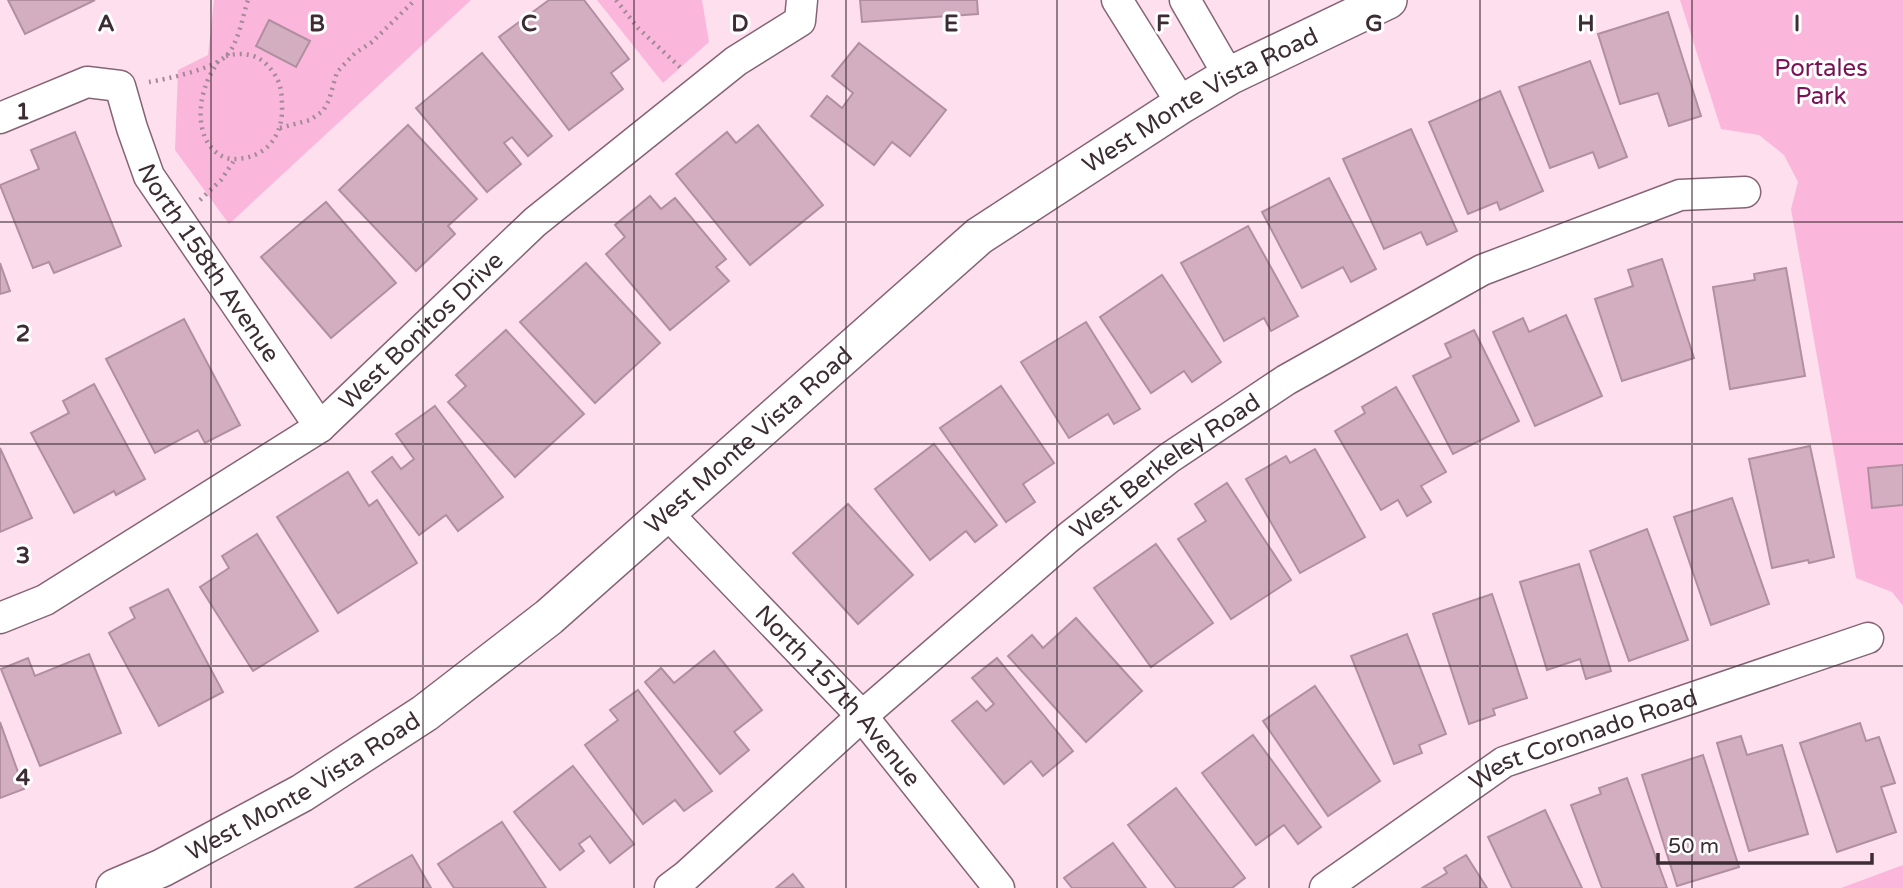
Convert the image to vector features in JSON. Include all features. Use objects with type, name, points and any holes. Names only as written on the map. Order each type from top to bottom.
[{"type":"street","name":"West Bonitos Drive","points":[[0,618],[46,600],[320,427],[536,222],[736,61],[800,21],[802,0]]},
{"type":"street","points":[[1117,0],[1182,104]]},
{"type":"street","points":[[1185,0],[1229,76]]},
{"type":"street","name":"West Monte Vista Road","points":[[116,888],[162,868],[302,793],[425,713],[549,617],[979,236],[1229,76],[1388,0]]},
{"type":"street","points":[[0,118],[87,82],[120,86]]},
{"type":"street","name":"North 158th Avenue","points":[[120,86],[149,176],[320,427]]},
{"type":"street","name":"West Berkeley Road","points":[[670,888],[862,716],[1069,537],[1169,458],[1286,380],[1482,270],[1680,195],[1745,192]]},
{"type":"street","name":"North 157th Avenue","points":[[666,512],[862,716],[999,888]]},
{"type":"street","name":"West Coronado Road","points":[[1325,888],[1503,762],[1868,638]]},
{"type":"path","points":[[226,56],[234,44],[248,0]]},
{"type":"path","points":[[280,128],[310,120],[323,111],[337,72],[415,0]]},
{"type":"path","points":[[616,0],[638,28],[684,71],[699,90]]},
{"type":"path","points":[[120,86],[174,78],[226,56],[251,54],[262,60],[281,83],[282,111],[280,128],[273,142],[253,156],[235,159],[224,157],[205,139],[202,96],[218,61]]},
{"type":"path","points":[[178,219],[221,180],[235,159]]},
{"type":"green space","points":[[214,0],[471,0],[229,224],[175,150],[178,70],[208,55]]},
{"type":"green space","points":[[597,0],[702,0],[709,42],[663,83]]},
{"type":"green space","name":"Portales Park","points":[[1680,0],[1903,0],[1903,606],[1892,592],[1856,578],[1791,209],[1798,182],[1784,155],[1759,135],[1721,129]]},
{"type":"green space","points":[[1903,865],[1903,888],[1841,888]]},
{"type":"building","points":[[8,0],[95,0],[25,34]]},
{"type":"building","points":[[549,0],[584,0],[629,59],[611,73],[623,89],[569,130],[499,37]]},
{"type":"building","points":[[860,0],[977,0],[978,14],[862,22]]},
{"type":"building","points":[[1668,12],[1701,116],[1669,126],[1658,93],[1620,104],[1598,34]]},
{"type":"building","points":[[269,20],[310,41],[296,67],[256,46]]},
{"type":"building","points":[[859,43],[946,110],[910,156],[892,142],[874,165],[811,116],[827,96],[842,108],[853,93],[832,76]]},
{"type":"building","points":[[482,53],[552,136],[528,156],[512,137],[504,143],[521,164],[487,192],[416,108]]},
{"type":"building","points":[[1590,61],[1627,157],[1599,168],[1593,152],[1550,168],[1519,87]]},
{"type":"building","points":[[1500,91],[1543,191],[1500,210],[1497,202],[1468,214],[1429,122]]},
{"type":"building","points":[[408,125],[477,199],[448,226],[455,234],[416,271],[339,190]]},
{"type":"building","points":[[758,125],[823,205],[750,265],[676,174],[727,132],[736,143]]},
{"type":"building","points":[[1411,129],[1457,231],[1427,245],[1421,232],[1384,249],[1343,159]]},
{"type":"building","points":[[75,132],[121,246],[54,273],[49,262],[33,268],[0,185],[39,169],[31,150]]},
{"type":"building","points":[[1329,178],[1376,269],[1351,282],[1343,267],[1302,288],[1262,212]]},
{"type":"building","points":[[650,196],[661,209],[675,198],[726,259],[716,267],[729,281],[670,330],[606,254],[625,237],[615,225]]},
{"type":"building","points":[[326,202],[396,283],[331,338],[261,257]]},
{"type":"building","points":[[1248,226],[1298,316],[1271,331],[1264,318],[1224,341],[1181,263]]},
{"type":"building","points":[[1662,259],[1694,358],[1622,381],[1595,299],[1633,286],[1628,270]]},
{"type":"building","points":[[0,263],[10,291],[0,294]]},
{"type":"building","points":[[586,263],[660,343],[595,403],[520,322]]},
{"type":"building","points":[[1786,268],[1805,376],[1730,389],[1713,287],[1755,280],[1754,274]]},
{"type":"building","points":[[1162,275],[1221,362],[1192,382],[1184,371],[1151,393],[1100,317]]},
{"type":"building","points":[[1566,315],[1602,396],[1535,426],[1493,332],[1523,318],[1529,332]]},
{"type":"building","points":[[184,319],[240,425],[205,443],[198,430],[155,453],[106,359]]},
{"type":"building","points":[[1086,322],[1140,409],[1114,424],[1108,414],[1069,438],[1021,362]]},
{"type":"building","points":[[506,330],[584,414],[515,477],[448,402],[466,386],[456,375]]},
{"type":"building","points":[[1474,330],[1519,421],[1453,454],[1413,376],[1451,357],[1445,344]]},
{"type":"building","points":[[94,384],[145,479],[116,495],[114,491],[74,513],[31,433],[69,413],[63,401]]},
{"type":"building","points":[[1001,386],[1054,463],[1023,484],[1035,502],[1006,522],[940,428]]},
{"type":"building","points":[[1396,387],[1446,472],[1421,486],[1431,502],[1407,516],[1398,500],[1381,510],[1335,431],[1365,413],[1362,407]]},
{"type":"building","points":[[435,406],[503,497],[458,531],[446,515],[419,535],[372,472],[392,457],[401,469],[414,459],[396,434]]},
{"type":"building","points":[[934,444],[997,525],[975,542],[966,531],[930,560],[875,489]]},
{"type":"building","points":[[1810,446],[1834,557],[1772,568],[1749,459]]},
{"type":"building","points":[[0,448],[32,518],[0,532]]},
{"type":"building","points":[[1315,449],[1365,537],[1300,573],[1246,479],[1286,456],[1290,463]]},
{"type":"building","points":[[1903,465],[1903,505],[1872,508],[1868,468]]},
{"type":"building","points":[[348,472],[369,506],[377,500],[417,563],[338,613],[277,517]]},
{"type":"building","points":[[1227,483],[1291,580],[1231,619],[1178,539],[1206,521],[1195,504]]},
{"type":"building","points":[[1732,498],[1769,604],[1711,625],[1674,517]]},
{"type":"building","points":[[848,504],[913,575],[858,624],[793,553]]},
{"type":"building","points":[[1647,529],[1688,640],[1629,661],[1590,551]]},
{"type":"building","points":[[257,534],[318,631],[253,671],[200,587],[229,568],[222,556]]},
{"type":"building","points":[[1156,544],[1213,623],[1151,667],[1094,588]]},
{"type":"building","points":[[1579,564],[1611,671],[1586,679],[1580,659],[1547,670],[1520,582]]},
{"type":"building","points":[[168,589],[223,692],[159,726],[109,633],[135,618],[130,608]]},
{"type":"building","points":[[1492,594],[1527,698],[1493,709],[1495,715],[1469,724],[1433,614]]},
{"type":"building","points":[[1076,618],[1142,691],[1086,742],[1008,656],[1032,635],[1043,648]]},
{"type":"building","points":[[1407,634],[1446,734],[1419,745],[1422,753],[1394,764],[1351,656]]},
{"type":"building","points":[[714,651],[762,710],[734,732],[749,750],[720,774],[645,682],[661,668],[674,683]]},
{"type":"building","points":[[89,654],[121,733],[40,766],[1,669],[28,658],[35,676]]},
{"type":"building","points":[[997,658],[1073,751],[1043,776],[1031,761],[1004,784],[952,721],[977,701],[986,711],[994,704],[972,678]]},
{"type":"building","points":[[1315,686],[1380,781],[1328,816],[1263,721]]},
{"type":"building","points":[[638,690],[712,791],[684,811],[675,800],[643,824],[585,745],[618,720],[610,710]]},
{"type":"building","points":[[0,722],[24,789],[0,798]]},
{"type":"building","points":[[1860,723],[1866,741],[1879,737],[1895,783],[1881,787],[1896,832],[1837,852],[1800,743]]},
{"type":"building","points":[[1253,735],[1321,827],[1298,844],[1284,825],[1256,845],[1202,773]]},
{"type":"building","points":[[1741,736],[1747,755],[1782,745],[1808,834],[1749,851],[1717,743]]},
{"type":"building","points":[[1703,755],[1739,867],[1677,886],[1642,775]]},
{"type":"building","points":[[573,766],[634,844],[610,863],[590,836],[579,844],[584,851],[560,870],[514,812]]},
{"type":"building","points":[[1627,778],[1667,888],[1602,888],[1571,805],[1601,794],[1599,788]]},
{"type":"building","points":[[1176,788],[1245,878],[1232,888],[1176,888],[1128,825]]},
{"type":"building","points":[[1545,810],[1582,888],[1512,888],[1488,837]]},
{"type":"building","points":[[502,822],[546,888],[454,888],[438,864]]},
{"type":"building","points":[[1113,843],[1146,888],[1072,888],[1064,878]]},
{"type":"building","points":[[412,855],[431,888],[355,888]]},
{"type":"building","points":[[1466,855],[1487,888],[1422,888],[1447,873],[1444,868]]},
{"type":"building","points":[[793,874],[804,888],[776,888]]}]
